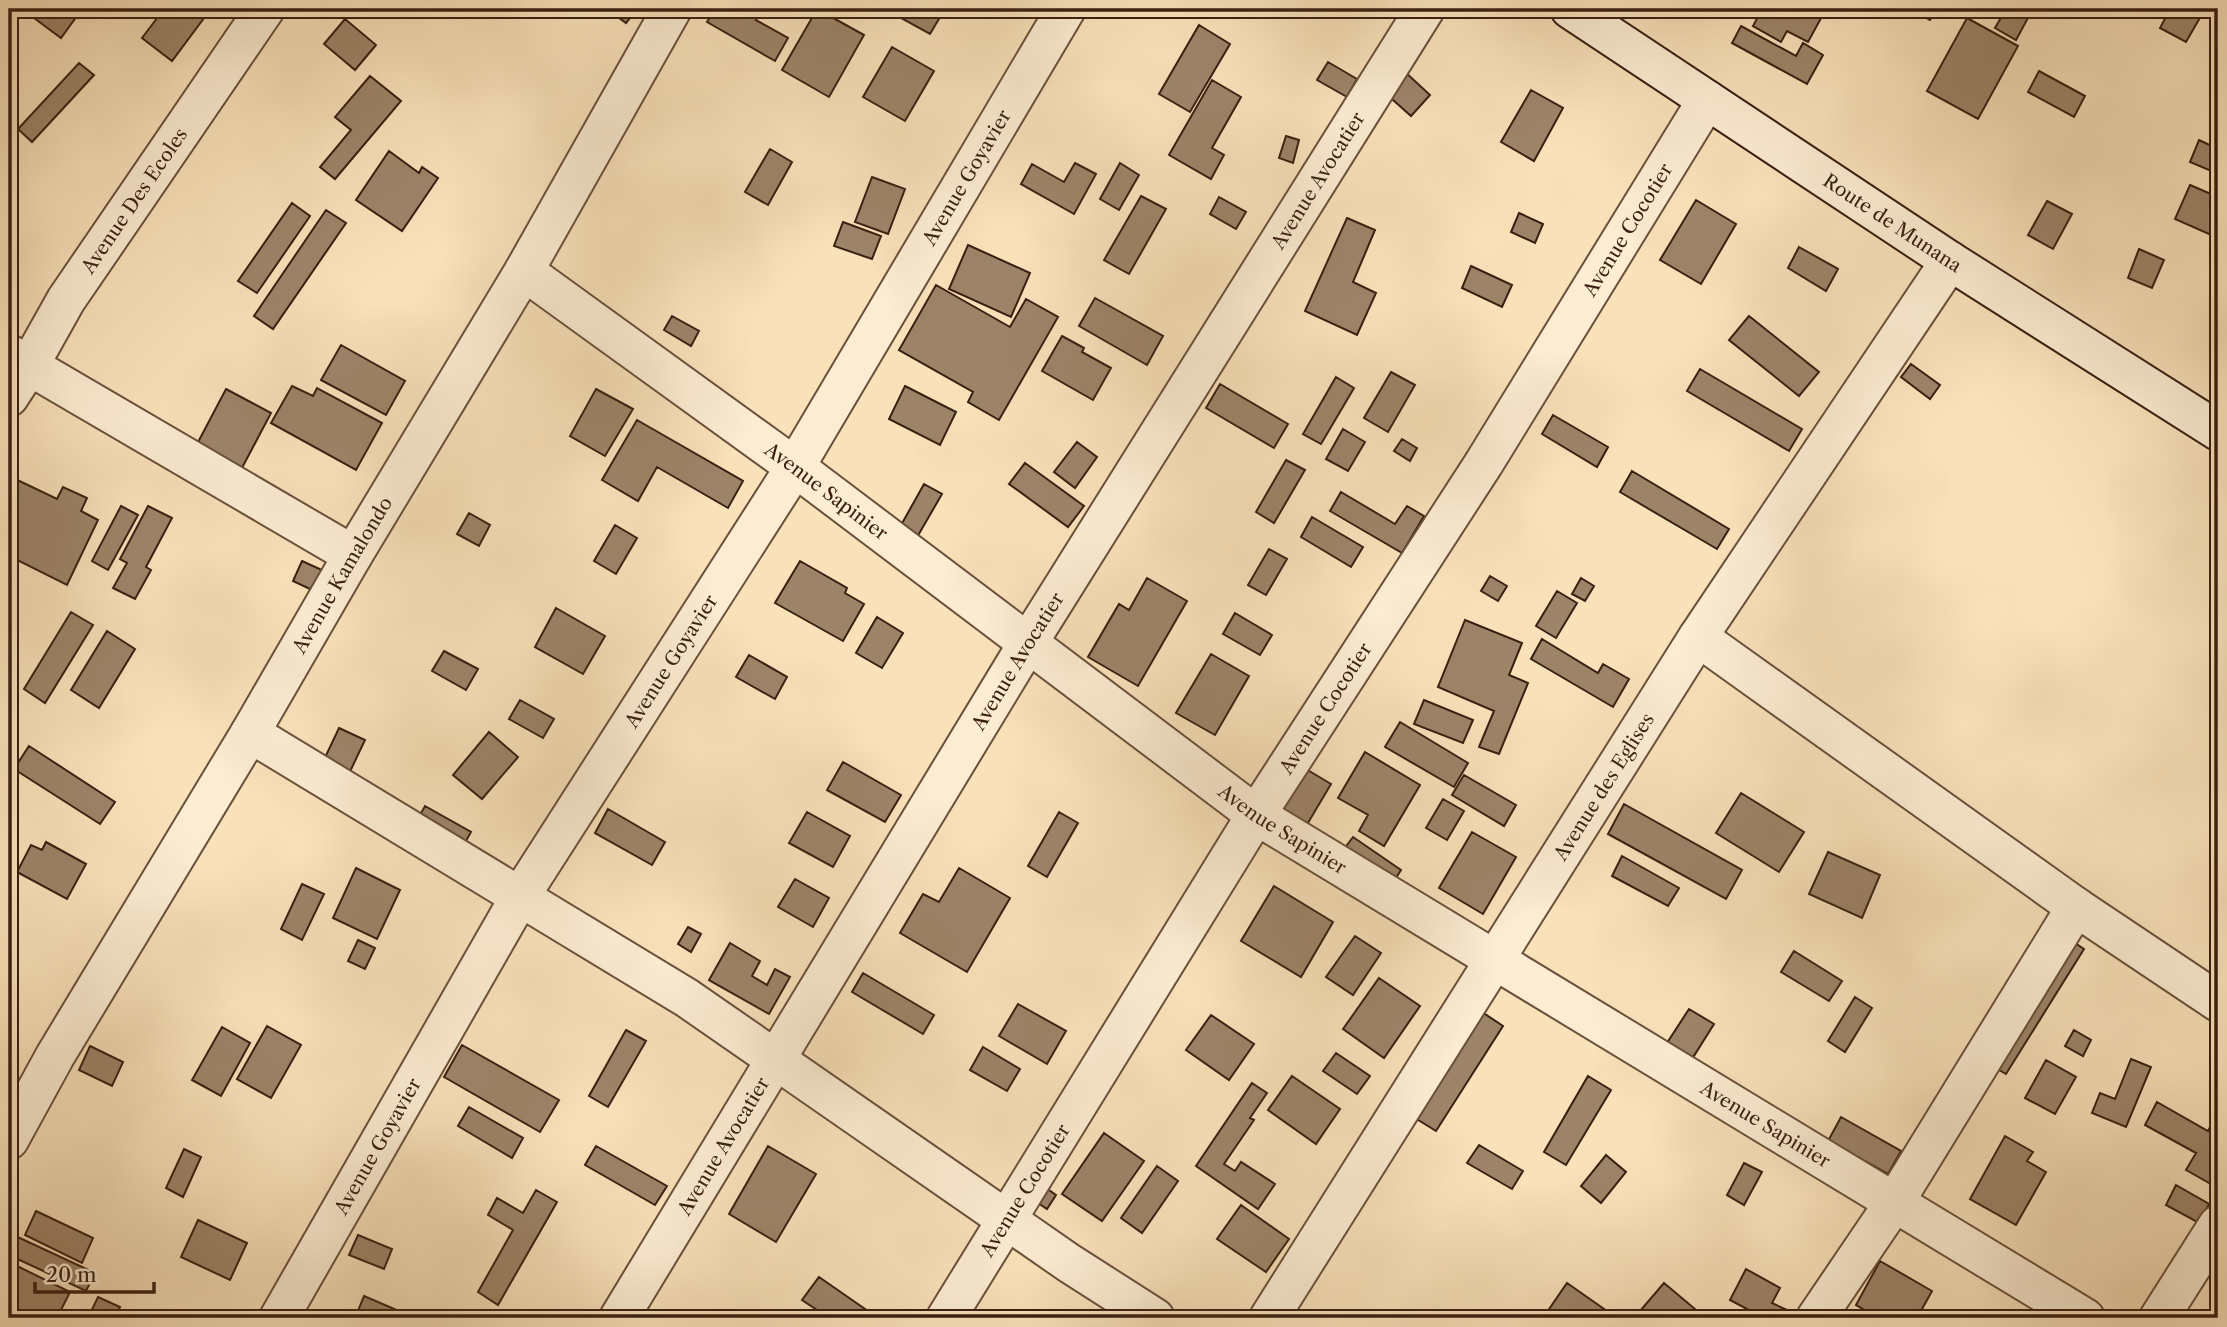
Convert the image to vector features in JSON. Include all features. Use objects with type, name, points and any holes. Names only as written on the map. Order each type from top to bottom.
[{"type":"street","name":"Avenue Des Ecoles","points":[[16,372],[265,9]]},
{"type":"street","name":"Avenue Kamalondo","points":[[9,1140],[55,1056],[524,271],[672,9]]},
{"type":"street","name":"Avenue Goyavier","points":[[279,1318],[521,895],[795,467],[1066,9]]},
{"type":"street","name":"Avenue Avocatier","points":[[619,1318],[1028,643],[1425,9]]},
{"type":"street","name":"Route de Munana","points":[[1570,9],[1951,261],[2218,430]]},
{"type":"street","name":"Avenue Cocotier","points":[[946,1318],[1256,815],[1485,463],[1707,100]]},
{"type":"street","name":"Avenue des Eglises","points":[[1269,1318],[1698,637],[1951,261]]},
{"type":"street","name":"Avenue Sapinier","points":[[524,271],[795,467],[1256,815],[2085,1318]]},
{"type":"street","points":[[16,372],[353,555]]},
{"type":"street","points":[[1698,637],[2076,907],[2218,1002]]},
{"type":"street","points":[[250,733],[687,998],[1007,1220],[1155,1318]]},
{"type":"street","points":[[1816,1318],[1894,1203],[2076,907]]},
{"type":"street","points":[[2160,1318],[2218,1225]]},
{"type":"building","points":[[22,9],[82,9],[61,38]]},
{"type":"building","points":[[164,9],[210,10],[172,61],[142,38]]},
{"type":"building","points":[[607,9],[637,9],[626,23]]},
{"type":"building","points":[[715,9],[761,11],[756,20],[788,38],[775,61],[707,22]]},
{"type":"building","points":[[817,9],[864,35],[829,97],[782,70]]},
{"type":"building","points":[[892,9],[926,9],[940,17],[930,34],[890,12]]},
{"type":"building","points":[[1762,9],[1826,9],[1808,42],[1787,31],[1781,42],[1753,26]]},
{"type":"building","points":[[1910,9],[1937,9],[1930,20]]},
{"type":"building","points":[[2006,9],[2016,9],[2029,16],[2016,40],[1995,28]]},
{"type":"building","points":[[2170,9],[2205,9],[2186,42],[2160,28]]},
{"type":"building","points":[[1967,18],[2018,46],[1978,119],[1927,91]]},
{"type":"building","points":[[345,19],[376,45],[355,70],[324,44]]},
{"type":"building","points":[[1199,25],[1230,44],[1190,112],[1159,94]]},
{"type":"building","points":[[1741,26],[1796,56],[1803,43],[1823,55],[1807,84],[1732,43]]},
{"type":"building","points":[[892,47],[934,71],[905,121],[863,97]]},
{"type":"building","points":[[1328,62],[1357,79],[1347,97],[1317,80]]},
{"type":"building","points":[[79,63],[94,75],[32,142],[18,129]]},
{"type":"building","points":[[1404,71],[1430,95],[1411,116],[1384,92]]},
{"type":"building","points":[[2039,71],[2085,96],[2074,117],[2028,92]]},
{"type":"building","points":[[370,76],[401,101],[335,179],[320,167],[351,130],[335,117]]},
{"type":"building","points":[[1212,80],[1241,97],[1212,148],[1224,155],[1211,179],[1169,155]]},
{"type":"building","points":[[1531,90],[1563,108],[1534,161],[1501,142]]},
{"type":"building","points":[[1286,136],[1299,140],[1293,163],[1279,158]]},
{"type":"building","points":[[2199,140],[2218,149],[2216,173],[2190,162]]},
{"type":"building","points":[[770,149],[792,162],[768,205],[745,192]]},
{"type":"building","points":[[389,151],[419,173],[422,167],[438,178],[402,231],[356,200]]},
{"type":"building","points":[[1075,163],[1096,174],[1074,214],[1021,184],[1032,164],[1064,182]]},
{"type":"building","points":[[1120,163],[1139,175],[1119,210],[1100,199]]},
{"type":"building","points":[[872,177],[905,189],[888,234],[855,222]]},
{"type":"building","points":[[2190,185],[2218,197],[2218,238],[2175,219]]},
{"type":"building","points":[[1141,196],[1166,209],[1129,274],[1104,260]]},
{"type":"building","points":[[1219,197],[1246,212],[1236,229],[1210,214]]},
{"type":"building","points":[[1696,200],[1736,224],[1701,284],[1660,260]]},
{"type":"building","points":[[2047,201],[2072,214],[2053,249],[2028,235]]},
{"type":"building","points":[[292,203],[310,216],[257,293],[238,281]]},
{"type":"building","points":[[326,210],[346,223],[273,329],[254,316]]},
{"type":"building","points":[[1519,213],[1543,224],[1535,243],[1511,232]]},
{"type":"building","points":[[1347,218],[1375,230],[1353,282],[1376,293],[1357,335],[1305,311]]},
{"type":"building","points":[[843,222],[881,236],[872,259],[834,246]]},
{"type":"building","points":[[968,245],[1030,273],[1011,317],[949,289]]},
{"type":"building","points":[[1799,247],[1838,269],[1826,291],[1788,268]]},
{"type":"building","points":[[2139,249],[2164,260],[2152,288],[2128,278]]},
{"type":"building","points":[[1471,266],[1512,285],[1502,307],[1462,288]]},
{"type":"building","points":[[936,285],[1010,327],[1026,299],[1058,317],[999,420],[968,402],[973,392],[899,350]]},
{"type":"building","points":[[1095,298],[1163,336],[1147,365],[1079,326]]},
{"type":"building","points":[[672,316],[699,331],[691,346],[664,330]]},
{"type":"building","points":[[1749,316],[1819,372],[1799,396],[1729,340]]},
{"type":"building","points":[[1062,336],[1084,348],[1082,352],[1111,368],[1093,400],[1042,371]]},
{"type":"building","points":[[341,345],[405,381],[386,415],[321,380]]},
{"type":"building","points":[[1911,364],[1940,385],[1930,399],[1901,377]]},
{"type":"building","points":[[1700,369],[1802,429],[1789,451],[1687,391]]},
{"type":"building","points":[[1391,372],[1415,385],[1388,432],[1364,418]]},
{"type":"building","points":[[1336,377],[1354,388],[1321,444],[1303,434]]},
{"type":"building","points":[[1220,384],[1288,424],[1274,448],[1206,408]]},
{"type":"building","points":[[292,386],[313,396],[317,388],[382,423],[356,470],[271,423]]},
{"type":"building","points":[[905,386],[956,412],[940,445],[889,419]]},
{"type":"building","points":[[226,389],[271,413],[242,468],[197,444]]},
{"type":"building","points":[[596,389],[633,409],[605,456],[570,436]]},
{"type":"building","points":[[1553,415],[1608,447],[1597,467],[1542,434]]},
{"type":"building","points":[[637,420],[743,481],[728,508],[657,467],[638,501],[602,480]]},
{"type":"building","points":[[1343,429],[1365,442],[1348,471],[1326,459]]},
{"type":"building","points":[[1402,439],[1417,448],[1410,461],[1394,451]]},
{"type":"building","points":[[1077,442],[1097,457],[1075,488],[1054,472]]},
{"type":"building","points":[[1286,460],[1305,470],[1274,523],[1256,512]]},
{"type":"building","points":[[1025,463],[1084,506],[1068,527],[1009,484]]},
{"type":"building","points":[[1632,471],[1729,529],[1717,549],[1620,492]]},
{"type":"building","points":[[9,476],[57,499],[63,487],[87,498],[81,511],[98,520],[67,585],[9,556]]},
{"type":"building","points":[[924,484],[942,494],[912,546],[895,536]]},
{"type":"building","points":[[1341,492],[1395,524],[1407,506],[1424,516],[1402,553],[1330,511]]},
{"type":"building","points":[[121,506],[138,515],[108,570],[92,561]]},
{"type":"building","points":[[148,506],[172,518],[146,567],[151,570],[135,599],[113,588],[127,563],[120,559]]},
{"type":"building","points":[[469,513],[490,525],[479,546],[457,534]]},
{"type":"building","points":[[1312,517],[1363,547],[1351,567],[1301,537]]},
{"type":"building","points":[[615,525],[637,538],[616,574],[594,561]]},
{"type":"building","points":[[1269,549],[1287,559],[1266,595],[1248,585]]},
{"type":"building","points":[[302,561],[324,571],[314,591],[293,581]]},
{"type":"building","points":[[800,561],[847,588],[845,593],[864,604],[843,641],[775,603]]},
{"type":"building","points":[[1490,576],[1507,586],[1498,601],[1481,591]]},
{"type":"building","points":[[1147,578],[1187,601],[1138,686],[1088,657],[1119,604],[1129,610]]},
{"type":"building","points":[[1581,578],[1594,586],[1585,601],[1572,594]]},
{"type":"building","points":[[1557,591],[1577,603],[1556,638],[1536,626]]},
{"type":"building","points":[[556,608],[605,636],[583,674],[535,647]]},
{"type":"building","points":[[71,612],[93,625],[45,703],[24,689]]},
{"type":"building","points":[[1235,613],[1272,635],[1260,655],[1223,634]]},
{"type":"building","points":[[877,617],[903,633],[882,668],[856,653]]},
{"type":"building","points":[[1465,620],[1522,643],[1509,675],[1528,683],[1499,754],[1479,747],[1494,711],[1438,687]]},
{"type":"building","points":[[107,631],[135,649],[99,708],[71,690]]},
{"type":"building","points":[[1542,639],[1598,673],[1603,664],[1629,679],[1613,707],[1531,659]]},
{"type":"building","points":[[444,651],[478,669],[466,690],[432,671]]},
{"type":"building","points":[[1211,654],[1249,676],[1215,735],[1176,713]]},
{"type":"building","points":[[749,655],[787,677],[775,699],[736,677]]},
{"type":"building","points":[[520,700],[554,719],[543,738],[509,719]]},
{"type":"building","points":[[1424,700],[1473,720],[1463,743],[1414,724]]},
{"type":"building","points":[[1400,722],[1468,763],[1454,787],[1385,747]]},
{"type":"building","points":[[339,728],[365,740],[346,780],[320,768]]},
{"type":"building","points":[[489,732],[518,757],[482,799],[453,775]]},
{"type":"building","points":[[29,746],[115,802],[100,824],[14,769]]},
{"type":"building","points":[[1365,752],[1420,785],[1384,846],[1359,831],[1368,815],[1338,798]]},
{"type":"building","points":[[843,762],[901,795],[885,822],[827,790]]},
{"type":"building","points":[[1306,769],[1331,784],[1302,833],[1276,819]]},
{"type":"building","points":[[1464,775],[1516,805],[1504,826],[1452,795]]},
{"type":"building","points":[[1741,793],[1804,832],[1779,872],[1716,833]]},
{"type":"building","points":[[1443,799],[1464,811],[1447,840],[1426,828]]},
{"type":"building","points":[[1624,804],[1742,870],[1726,899],[1608,834]]},
{"type":"building","points":[[425,806],[471,832],[461,850],[415,824]]},
{"type":"building","points":[[608,809],[665,842],[652,865],[595,833]]},
{"type":"building","points":[[807,812],[850,836],[833,867],[789,843]]},
{"type":"building","points":[[1059,812],[1078,823],[1047,877],[1028,866]]},
{"type":"building","points":[[1472,832],[1516,857],[1483,914],[1439,888]]},
{"type":"building","points":[[1353,837],[1401,870],[1390,887],[1341,853]]},
{"type":"building","points":[[46,842],[86,864],[67,899],[17,872],[31,845],[42,850]]},
{"type":"building","points":[[1828,852],[1880,875],[1862,918],[1809,894]]},
{"type":"building","points":[[1622,856],[1679,888],[1668,906],[1612,876]]},
{"type":"building","points":[[356,868],[400,890],[377,939],[333,918]]},
{"type":"building","points":[[959,868],[1010,898],[967,972],[900,933],[923,894],[939,902]]},
{"type":"building","points":[[795,879],[829,898],[813,927],[778,907]]},
{"type":"building","points":[[302,884],[324,894],[302,940],[281,929]]},
{"type":"building","points":[[1274,886],[1333,922],[1301,977],[1241,941]]},
{"type":"building","points":[[688,927],[701,934],[691,952],[678,944]]},
{"type":"building","points":[[1355,936],[1381,953],[1353,995],[1326,977]]},
{"type":"building","points":[[2069,939],[2084,949],[2006,1074],[1990,1065]]},
{"type":"building","points":[[358,940],[375,948],[365,969],[348,961]]},
{"type":"building","points":[[730,943],[760,961],[752,976],[767,985],[775,969],[790,977],[769,1014],[709,980]]},
{"type":"building","points":[[1794,951],[1842,981],[1829,1001],[1781,972]]},
{"type":"building","points":[[863,973],[934,1015],[923,1034],[852,992]]},
{"type":"building","points":[[1379,978],[1420,1006],[1384,1058],[1343,1029]]},
{"type":"building","points":[[1855,997],[1872,1008],[1845,1052],[1828,1041]]},
{"type":"building","points":[[1018,1004],[1066,1031],[1047,1064],[999,1036]]},
{"type":"building","points":[[1689,1009],[1714,1024],[1692,1059],[1667,1043]]},
{"type":"building","points":[[1482,1012],[1503,1026],[1436,1131],[1415,1118]]},
{"type":"building","points":[[1211,1015],[1254,1044],[1229,1080],[1186,1050]]},
{"type":"building","points":[[267,1026],[301,1045],[271,1098],[237,1079]]},
{"type":"building","points":[[222,1027],[250,1043],[221,1096],[192,1080]]},
{"type":"building","points":[[626,1030],[646,1041],[608,1107],[589,1096]]},
{"type":"building","points":[[2074,1030],[2091,1040],[2083,1056],[2065,1046]]},
{"type":"building","points":[[462,1045],[559,1100],[540,1132],[444,1077]]},
{"type":"building","points":[[90,1046],[123,1062],[112,1086],[79,1070]]},
{"type":"building","points":[[983,1047],[1020,1069],[1007,1091],[970,1070]]},
{"type":"building","points":[[1336,1053],[1370,1076],[1357,1094],[1323,1071]]},
{"type":"building","points":[[2131,1059],[2151,1067],[2126,1127],[2092,1113],[2100,1093],[2115,1099]]},
{"type":"building","points":[[2046,1060],[2076,1077],[2055,1114],[2025,1098]]},
{"type":"building","points":[[1292,1076],[1340,1109],[1316,1144],[1268,1110]]},
{"type":"building","points":[[1588,1076],[1611,1090],[1566,1165],[1544,1152]]},
{"type":"building","points":[[1252,1083],[1267,1093],[1250,1118],[1254,1120],[1224,1164],[1235,1171],[1241,1162],[1275,1184],[1258,1209],[1196,1166]]},
{"type":"building","points":[[2157,1102],[2208,1131],[2218,1112],[2218,1188],[2186,1170],[2196,1153],[2145,1125]]},
{"type":"building","points":[[469,1107],[523,1138],[512,1158],[458,1126]]},
{"type":"building","points":[[1841,1117],[1901,1151],[1888,1174],[1828,1141]]},
{"type":"building","points":[[1104,1133],[1144,1161],[1102,1221],[1062,1194]]},
{"type":"building","points":[[2005,1136],[2033,1152],[2027,1161],[2046,1172],[2016,1225],[1970,1199]]},
{"type":"building","points":[[1479,1145],[1523,1171],[1512,1189],[1467,1163]]},
{"type":"building","points":[[596,1146],[667,1186],[655,1205],[585,1165]]},
{"type":"building","points":[[768,1146],[816,1174],[776,1242],[729,1214]]},
{"type":"building","points":[[184,1149],[201,1157],[183,1197],[166,1188]]},
{"type":"building","points":[[1606,1155],[1626,1172],[1601,1203],[1581,1186]]},
{"type":"building","points":[[1744,1163],[1762,1172],[1744,1205],[1727,1195]]},
{"type":"building","points":[[1157,1166],[1178,1181],[1142,1233],[1121,1218]]},
{"type":"building","points":[[1039,1183],[1056,1195],[1047,1209],[1029,1197]]},
{"type":"building","points":[[2176,1185],[2209,1204],[2199,1223],[2166,1205]]},
{"type":"building","points":[[536,1190],[557,1202],[498,1305],[478,1292],[513,1230],[488,1215],[497,1198],[523,1213]]},
{"type":"building","points":[[1241,1205],[1289,1239],[1266,1272],[1217,1239]]},
{"type":"building","points":[[36,1211],[93,1238],[82,1263],[25,1235]]},
{"type":"building","points":[[198,1220],[247,1243],[230,1280],[181,1257]]},
{"type":"building","points":[[9,1233],[95,1273],[86,1291],[9,1255]]},
{"type":"building","points":[[358,1235],[392,1249],[384,1269],[349,1255]]},
{"type":"building","points":[[1880,1261],[1932,1291],[1917,1318],[1879,1318],[1856,1305]]},
{"type":"building","points":[[11,1263],[70,1292],[57,1318],[9,1318],[9,1304],[16,1287],[9,1284]]},
{"type":"building","points":[[1746,1269],[1780,1288],[1772,1303],[1787,1310],[1783,1318],[1764,1318],[1730,1300]]},
{"type":"building","points":[[819,1277],[878,1318],[829,1318],[802,1300]]},
{"type":"building","points":[[1567,1283],[1604,1309],[1597,1318],[1543,1318]]},
{"type":"building","points":[[1664,1283],[1695,1309],[1687,1318],[1634,1318]]},
{"type":"building","points":[[364,1296],[406,1314],[404,1318],[355,1318]]},
{"type":"building","points":[[98,1297],[120,1307],[115,1318],[88,1318]]}]
